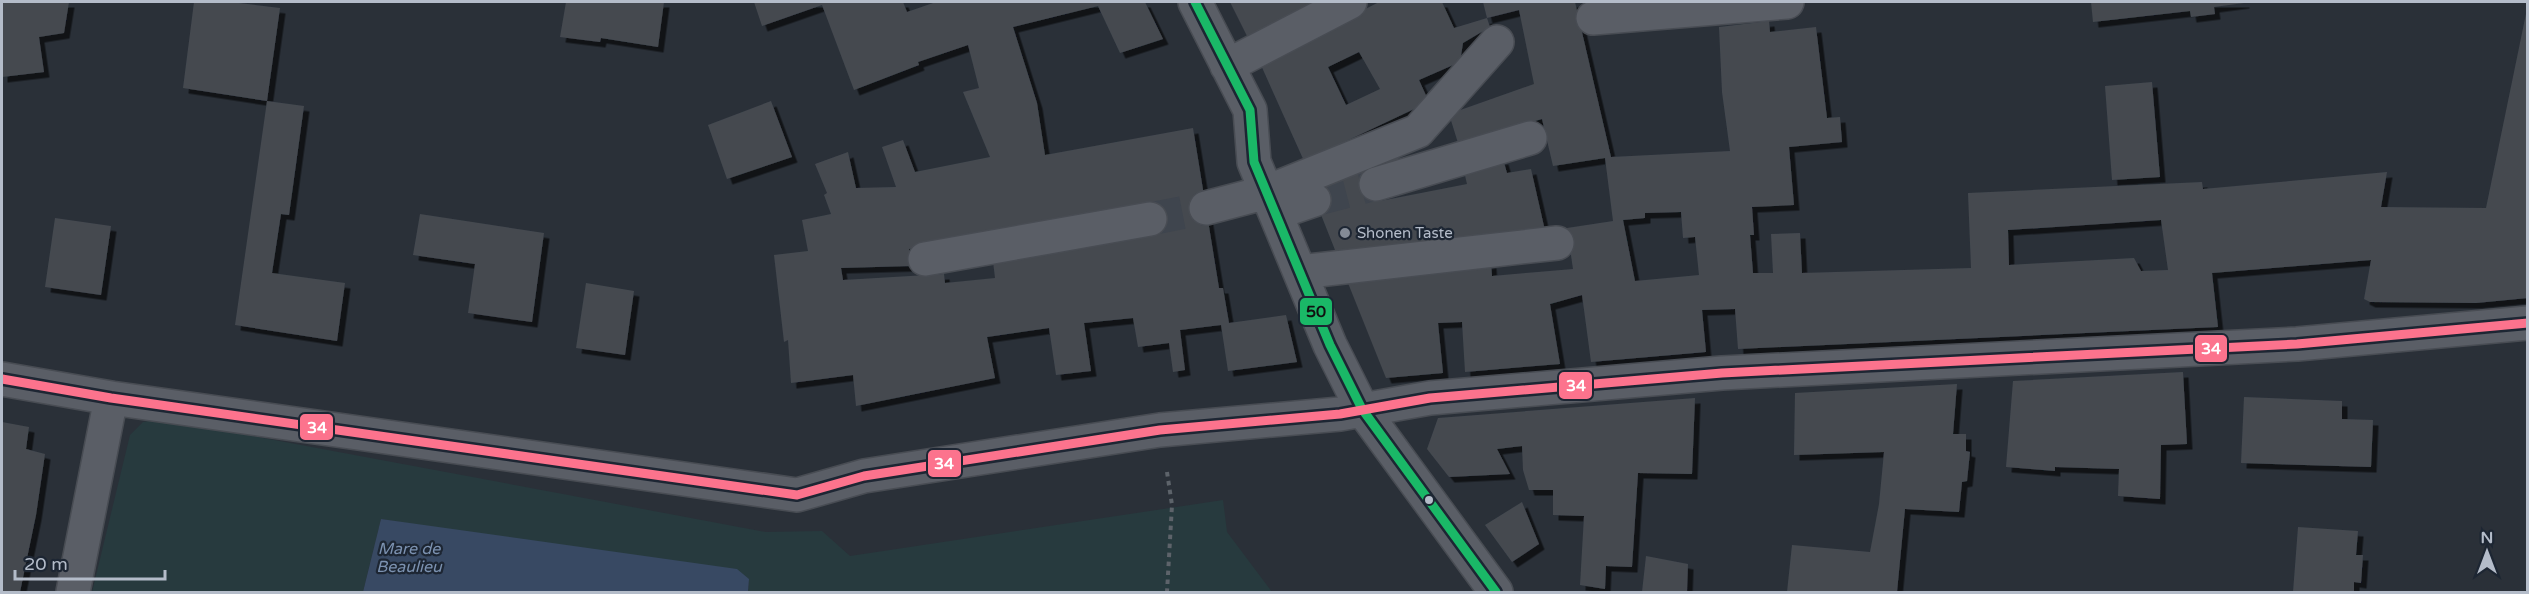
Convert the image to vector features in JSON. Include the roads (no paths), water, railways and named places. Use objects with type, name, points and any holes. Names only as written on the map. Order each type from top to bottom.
[{"type":"street","points":[[1195,2],[1250,110],[1254,162],[1330,345],[1362,409],[1496,592]]},
{"type":"street","points":[[1227,66],[1350,2]]},
{"type":"street","points":[[1593,18],[1786,2]]},
{"type":"street","points":[[1272,202],[1418,131],[1497,42]]},
{"type":"street","points":[[1376,184],[1530,138]]},
{"type":"street","points":[[1206,208],[1314,200]]},
{"type":"street","points":[[926,259],[1150,219]]},
{"type":"street","points":[[1300,272],[1557,243]]},
{"type":"street","points":[[2,379],[111,398],[797,495],[864,476],[1160,430],[1340,414],[1430,399],[1722,374],[2297,344],[2528,323]]},
{"type":"street","points":[[73,592],[111,398]]},
{"type":"water","name":"Mare de Beaulieu","points":[[381,519],[737,569],[749,579],[748,592],[363,592]]},
{"type":"tunnel","points":[[1314,200],[1376,184]]},
{"type":"tunnel","points":[[1150,219],[1206,208]]},
{"type":"place","name":"Shonen Taste","points":[[1345,233]]}]
